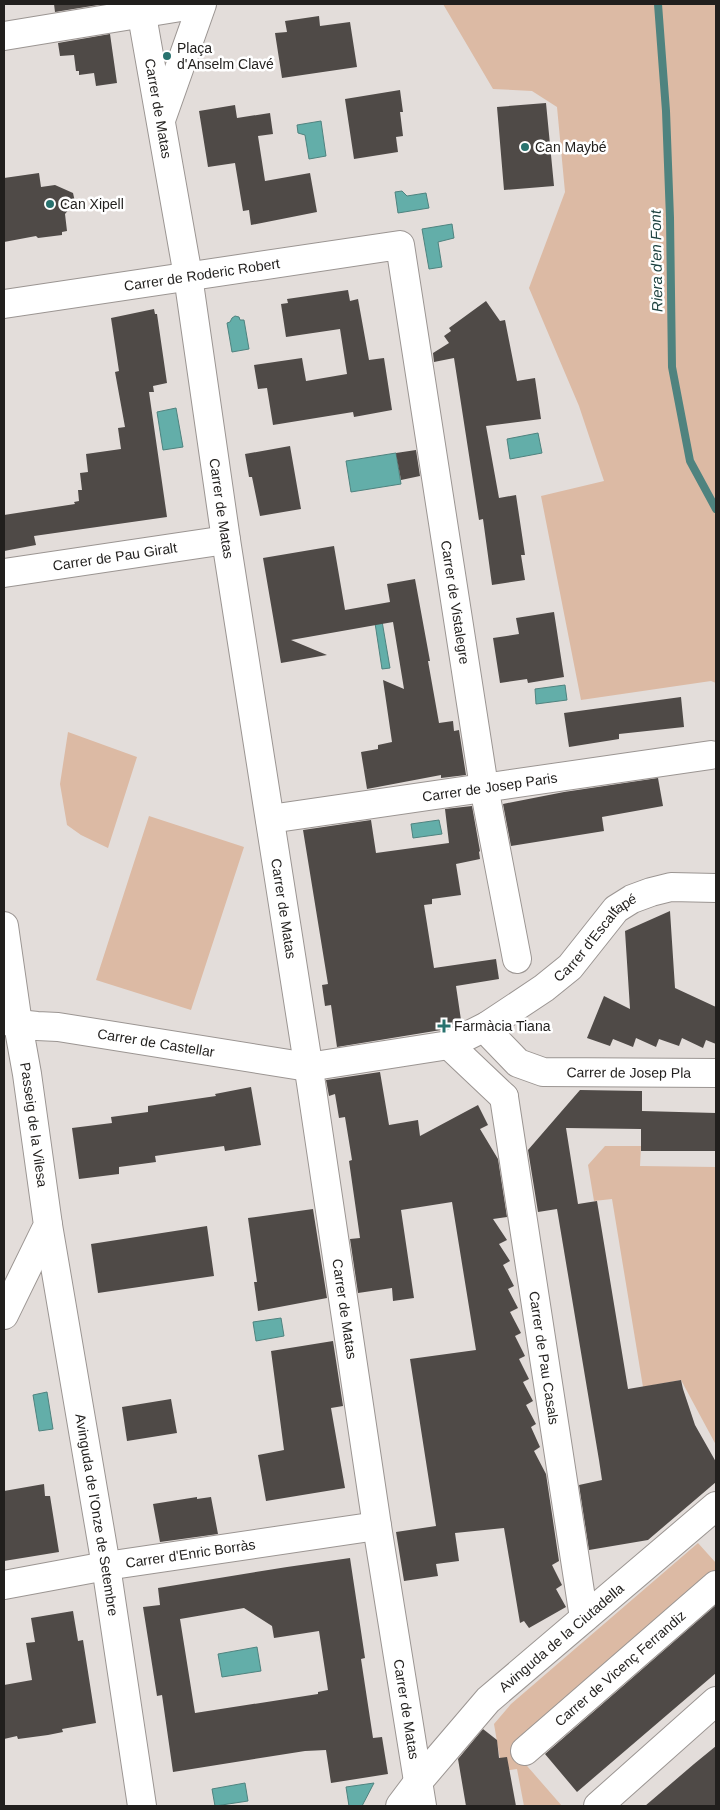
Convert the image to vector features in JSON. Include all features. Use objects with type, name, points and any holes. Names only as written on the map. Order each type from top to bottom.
[{"type":"street","points":[[4,36],[140,8],[200,4],[160,122]]},
{"type":"street","name":"Carrer de Matas","points":[[140,8],[188,276],[226,540],[377,1526],[420,1794]]},
{"type":"street","name":"Carrer de Roderic Robert","points":[[4,304],[400,245]]},
{"type":"street","name":"Carrer de Vistalegre","points":[[400,245],[484,788],[516,959]]},
{"type":"street","name":"Carrer de Pau Giralt","points":[[4,573],[226,540]]},
{"type":"street","name":"Carrer de Josep Paris","points":[[270,819],[710,755]]},
{"type":"street","name":"Carrer d'Escalfapé","points":[[308,1067],[449,1045],[487,1026],[544,988],[570,967],[616,909],[632,899],[671,887],[716,888]]},
{"type":"street","name":"Passeig de la Vilesa","points":[[4,926],[11,1022],[27,1074],[48,1225]]},
{"type":"street","name":"Carrer de Castellar","points":[[11,1022],[58,1027],[308,1067]]},
{"type":"street","points":[[487,1026],[492,1036],[530,1067]]},
{"type":"street","points":[[487,1026],[480,1037],[478,1046],[492,1085]]},
{"type":"street","points":[[449,1045],[492,1085]]},
{"type":"street","name":"Carrer de Josep Pla","points":[[492,1085],[517,1084],[530,1067],[716,1074]]},
{"type":"street","name":"Carrer de Pau Casals","points":[[492,1085],[584,1618]]},
{"type":"street","points":[[4,1315],[48,1225]]},
{"type":"street","name":"Avinguda de l'Onze de Setembre","points":[[48,1225],[106,1566],[142,1806]]},
{"type":"street","name":"Avinguda de la Ciutadella","points":[[400,1806],[420,1794],[488,1700],[716,1506]]},
{"type":"street","name":"Carrer d'Enric Borràs","points":[[4,1585],[106,1566],[377,1526]]},
{"type":"street","name":"Carrer de Vicenç Ferrandiz","points":[[525,1751],[716,1585]]},
{"type":"street","points":[[598,1806],[716,1701]]},
{"type":"shaded area","points":[[443,4],[716,4],[716,683],[711,681],[581,700],[541,496],[604,481],[579,406],[529,288],[565,192],[557,107],[532,91],[493,89]]},
{"type":"shaded area","points":[[68,732],[137,757],[108,848],[81,835],[67,825],[60,784]]},
{"type":"shaded area","points":[[149,816],[244,847],[191,1010],[96,980]]},
{"type":"shaded area","points":[[605,1146],[641,1146],[640,1166],[716,1167],[716,1445],[681,1380],[643,1387],[612,1199],[594,1201],[588,1165]]},
{"type":"shaded area","points":[[698,1543],[716,1563],[716,1569],[514,1751],[562,1806],[524,1806],[517,1769],[502,1771],[494,1724],[511,1704]]},
{"type":"water","points":[[321,121],[326,156],[309,159],[305,135],[298,133],[297,125]]},
{"type":"water","points":[[402,191],[407,196],[426,193],[429,208],[398,213],[395,192]]},
{"type":"water","points":[[452,224],[454,238],[438,242],[442,267],[429,269],[422,229]]},
{"type":"water","points":[[235,316],[239,317],[240,320],[244,320],[249,349],[232,352],[227,323]]},
{"type":"water","points":[[176,408],[183,447],[163,450],[157,412]]},
{"type":"water","points":[[538,433],[542,453],[510,459],[507,439]]},
{"type":"water","points":[[396,453],[401,484],[351,492],[346,461]]},
{"type":"water","points":[[382,621],[390,668],[382,669],[375,623]]},
{"type":"water","points":[[565,685],[567,700],[536,704],[535,689]]},
{"type":"water","points":[[439,820],[442,834],[413,838],[411,824]]},
{"type":"water","points":[[281,1318],[284,1336],[256,1341],[253,1322]]},
{"type":"water","points":[[47,1392],[53,1429],[39,1431],[33,1395]]},
{"type":"water","points":[[257,1647],[261,1671],[222,1677],[218,1654]]},
{"type":"water","points":[[245,1783],[248,1801],[215,1806],[212,1789]]},
{"type":"water","points":[[374,1783],[362,1806],[349,1806],[346,1787]]},
{"type":"building","points":[[54,4],[104,4],[55,12]]},
{"type":"building","points":[[319,16],[320,26],[350,22],[357,67],[282,78],[275,33],[287,32],[285,21]]},
{"type":"building","points":[[110,34],[117,83],[96,86],[94,73],[79,75],[79,71],[76,71],[74,55],[60,56],[58,43]]},
{"type":"building","points":[[400,90],[403,112],[400,112],[403,136],[396,137],[398,152],[354,159],[345,99]]},
{"type":"building","name":"Can Maybé","points":[[546,103],[554,186],[504,190],[497,107]]},
{"type":"building","points":[[235,105],[237,118],[270,113],[273,134],[258,136],[265,181],[310,173],[317,212],[251,225],[249,210],[243,211],[235,163],[208,167],[199,111]]},
{"type":"building","name":"Can Xipell","points":[[39,173],[41,187],[55,185],[73,193],[75,202],[65,214],[67,231],[62,232],[62,235],[38,238],[36,236],[4,242],[4,178]]},
{"type":"building","points":[[348,290],[350,301],[358,299],[369,360],[384,358],[392,410],[354,417],[353,412],[273,425],[267,388],[258,389],[254,365],[302,358],[306,381],[347,374],[340,329],[286,337],[281,304],[288,303],[287,299]]},
{"type":"building","points":[[486,301],[500,321],[505,320],[517,381],[535,378],[541,419],[486,426],[499,498],[516,495],[525,555],[521,555],[525,580],[492,585],[483,519],[479,520],[454,358],[434,362],[433,353],[449,343],[444,336],[451,331],[449,328]]},
{"type":"building","points":[[154,309],[155,314],[157,314],[167,383],[153,386],[154,392],[149,392],[167,517],[34,536],[36,545],[4,551],[4,515],[75,504],[74,502],[79,501],[78,490],[82,490],[80,473],[88,472],[86,454],[121,449],[118,428],[125,427],[115,372],[119,371],[111,318]]},
{"type":"building","points":[[290,446],[301,509],[260,516],[252,477],[249,477],[245,454]]},
{"type":"building","points":[[416,450],[420,476],[401,480],[396,453]]},
{"type":"building","points":[[334,546],[345,610],[390,602],[387,584],[415,579],[439,723],[453,721],[454,731],[459,730],[466,775],[441,778],[441,775],[367,789],[361,752],[378,749],[378,745],[392,742],[383,680],[404,689],[393,622],[291,640],[327,655],[281,663],[263,558]]},
{"type":"building","points":[[554,612],[564,677],[528,683],[527,679],[500,683],[493,638],[519,634],[516,618]]},
{"type":"building","points":[[681,697],[684,727],[619,734],[619,739],[569,747],[564,713]]},
{"type":"building","points":[[658,778],[663,806],[602,817],[604,831],[511,846],[503,804],[564,792]]},
{"type":"building","points":[[472,806],[480,859],[456,864],[461,895],[432,899],[432,904],[424,905],[434,968],[496,959],[499,979],[456,986],[461,1020],[441,1030],[337,1047],[331,1005],[325,1006],[322,985],[328,984],[303,830],[371,820],[376,853],[449,843],[445,809]]},
{"type":"building","points":[[670,911],[675,988],[716,1007],[716,1044],[706,1040],[703,1048],[682,1038],[679,1046],[659,1039],[656,1047],[636,1038],[633,1047],[613,1039],[610,1046],[587,1038],[604,996],[630,1009],[625,931]]},
{"type":"building","points":[[380,1072],[389,1125],[418,1120],[420,1136],[478,1105],[488,1125],[480,1129],[498,1159],[507,1217],[493,1219],[507,1240],[499,1244],[510,1261],[503,1265],[514,1286],[508,1289],[518,1308],[510,1312],[521,1333],[515,1336],[525,1356],[519,1359],[529,1379],[523,1382],[533,1401],[526,1405],[536,1424],[531,1427],[540,1447],[534,1451],[546,1474],[559,1561],[552,1565],[562,1585],[556,1589],[566,1607],[529,1628],[524,1621],[520,1623],[504,1528],[455,1533],[459,1561],[436,1564],[438,1576],[404,1581],[396,1532],[436,1526],[410,1359],[476,1350],[452,1202],[401,1210],[414,1298],[393,1301],[392,1288],[358,1293],[350,1239],[360,1238],[349,1161],[352,1160],[345,1117],[339,1118],[335,1094],[329,1096],[326,1080]]},
{"type":"building","points":[[251,1087],[261,1145],[225,1151],[224,1146],[155,1156],[156,1162],[119,1167],[119,1174],[79,1179],[72,1128],[112,1123],[111,1117],[148,1112],[148,1106],[216,1096],[215,1094]]},
{"type":"building","points":[[580,1090],[642,1091],[642,1111],[716,1113],[716,1151],[641,1151],[641,1129],[566,1128],[578,1204],[597,1201],[628,1389],[681,1380],[695,1425],[716,1462],[716,1482],[648,1540],[589,1550],[579,1485],[602,1480],[599,1460],[557,1209],[538,1212],[528,1150]]},
{"type":"building","points":[[313,1209],[327,1298],[258,1311],[254,1282],[257,1282],[248,1218]]},
{"type":"building","points":[[207,1226],[214,1276],[98,1293],[91,1244]]},
{"type":"building","points":[[333,1341],[343,1406],[331,1408],[345,1488],[266,1501],[258,1455],[284,1450],[271,1351]]},
{"type":"building","points":[[171,1399],[177,1433],[127,1441],[122,1407]]},
{"type":"building","points":[[44,1484],[45,1496],[50,1496],[59,1552],[4,1561],[4,1491]]},
{"type":"building","points":[[197,1497],[197,1499],[211,1497],[218,1534],[160,1542],[153,1504]]},
{"type":"building","points":[[350,1558],[365,1658],[361,1659],[373,1738],[382,1737],[388,1774],[331,1783],[326,1750],[305,1751],[173,1772],[162,1695],[157,1696],[143,1607],[160,1605],[158,1588]],"holes":[[[244,1608],[272,1626],[274,1638],[319,1631],[328,1690],[318,1692],[318,1694],[195,1713],[180,1619]]]},
{"type":"building","points":[[716,1605],[716,1673],[577,1792],[545,1754]]},
{"type":"building","points":[[73,1611],[78,1641],[83,1640],[96,1723],[62,1729],[63,1732],[48,1735],[18,1739],[17,1736],[4,1739],[4,1685],[32,1680],[26,1643],[35,1642],[31,1618]]},
{"type":"building","points":[[483,1729],[497,1740],[499,1758],[507,1757],[516,1806],[466,1806],[458,1759]]},
{"type":"building","points":[[716,1746],[716,1806],[645,1806],[694,1764]]},
{"type":"waterway","name":"Riera d'en Font","points":[[658,4],[666,111],[672,367],[690,461],[716,509]]},
{"type":"place","name":"Plaça d'Anselm Clavé","points":[[167,56]]},
{"type":"place","name":"Can Maybé","points":[[525,147]]},
{"type":"place","name":"Can Xipell","points":[[50,204]]},
{"type":"place","name":"Farmàcia Tiana","points":[[444,1026]]}]
